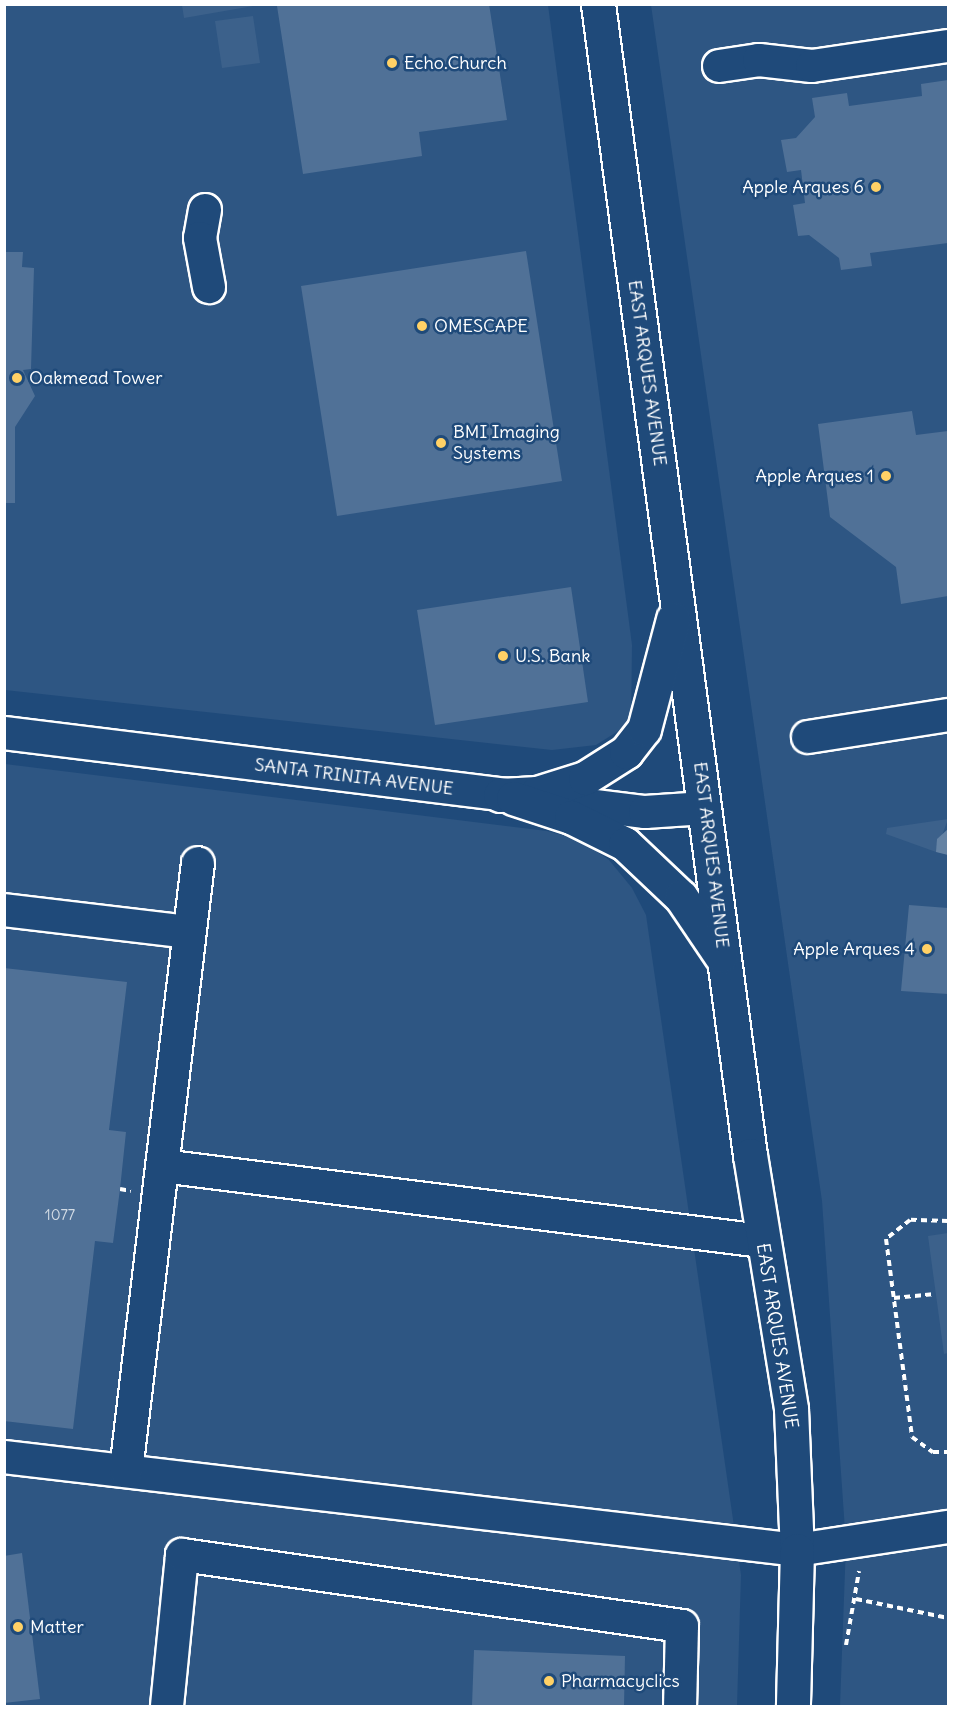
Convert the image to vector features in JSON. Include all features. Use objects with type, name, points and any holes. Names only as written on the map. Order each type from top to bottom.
[{"type":"main road","name":"EAST ARQUES AVENUE","points":[[598,4],[762,1241],[790,1409],[797,1550],[793,1707]]},
{"type":"main road","points":[[500,795],[537,794],[585,778],[626,752],[644,729],[678,603]]},
{"type":"main road","points":[[500,795],[571,817],[625,844],[681,897],[725,962]]},
{"type":"street","points":[[719,66],[759,60],[812,66],[948,46]]},
{"type":"street","points":[[205,210],[200,238],[209,286]]},
{"type":"street","points":[[808,737],[948,715]]},
{"type":"street","name":"SANTA TRINITA AVENUE","points":[[4,733],[645,812],[705,808]]},
{"type":"street","points":[[126,1471],[198,862]]},
{"type":"street","points":[[4,910],[189,932]]},
{"type":"street","points":[[162,1166],[762,1241]]},
{"type":"street","points":[[4,1457],[797,1550],[948,1527]]},
{"type":"street","points":[[167,1707],[182,1555],[682,1626],[680,1707]]},
{"type":"path","points":[[948,1221],[910,1220],[886,1239],[912,1437],[933,1452],[948,1452]]},
{"type":"path","points":[[894,1298],[935,1294]]},
{"type":"path","points":[[846,1645],[856,1599],[862,1540]]},
{"type":"path","points":[[856,1599],[948,1618]]},
{"type":"shaded area","points":[[182,4],[265,4],[184,18],[182,5]]},
{"type":"shaded area","points":[[4,5],[548,5],[632,645],[631,723],[596,745],[552,750],[5,690]]},
{"type":"shaded area","points":[[651,5],[948,5],[948,1706],[840,1706],[846,1544],[822,1201]]},
{"type":"shaded area","points":[[253,16],[260,63],[222,68],[215,21]]},
{"type":"shaded area","points":[[5,764],[547,831],[581,840],[609,860],[632,888],[646,915],[741,1575],[737,1706],[5,1706]]},
{"type":"shaded area","points":[[948,819],[936,852],[886,834],[887,828]]},
{"type":"shaded area","points":[[948,829],[948,855],[936,852],[937,839]]},
{"type":"shaded area","points":[[948,1233],[948,1353],[944,1354],[928,1236]]},
{"type":"building","name":"Echo.Church","points":[[489,4],[507,120],[419,132],[422,156],[303,174],[277,6]]},
{"type":"building","name":"Apple Arques 6","points":[[948,80],[948,243],[870,253],[872,266],[841,270],[839,258],[809,235],[798,236],[793,205],[805,203],[801,170],[787,172],[781,140],[796,138],[815,117],[812,98],[847,93],[849,106],[922,96],[921,84]]},
{"type":"building","points":[[526,251],[562,481],[337,516],[301,286]]},
{"type":"building","name":"Oakmead Tower","points":[[4,252],[23,252],[22,267],[34,268],[31,369],[23,370],[35,396],[15,427],[15,503],[4,503]]},
{"type":"building","name":"Apple Arques 1","points":[[912,411],[916,435],[948,431],[948,596],[901,604],[896,567],[830,517],[818,424]]},
{"type":"building","name":"U.S. Bank","points":[[571,587],[588,702],[435,725],[417,610]]},
{"type":"building","name":"Apple Arques 4","points":[[909,905],[948,908],[948,994],[901,991]]},
{"type":"building","points":[[4,968],[127,982],[109,1130],[126,1132],[120,1189],[113,1243],[95,1241],[73,1429],[4,1421]]},
{"type":"building","name":"Matter","points":[[22,1553],[40,1699],[4,1703],[4,1556]]},
{"type":"building","name":"Pharmacyclics","points":[[474,1650],[625,1656],[624,1706],[472,1706]]},
{"type":"place","name":"Echo.Church","points":[[392,63]]},
{"type":"place","name":"Apple Arques 6","points":[[876,187]]},
{"type":"place","name":"OMESCAPE","points":[[422,326]]},
{"type":"place","name":"Oakmead Tower","points":[[17,378]]},
{"type":"place","name":"BMI Imaging Systems","points":[[441,443]]},
{"type":"place","name":"Apple Arques 1","points":[[886,476]]},
{"type":"place","name":"U.S. Bank","points":[[503,656]]},
{"type":"place","name":"Apple Arques 4","points":[[927,949]]},
{"type":"place","name":"Matter","points":[[18,1627]]},
{"type":"place","name":"Pharmacyclics","points":[[549,1681]]}]
